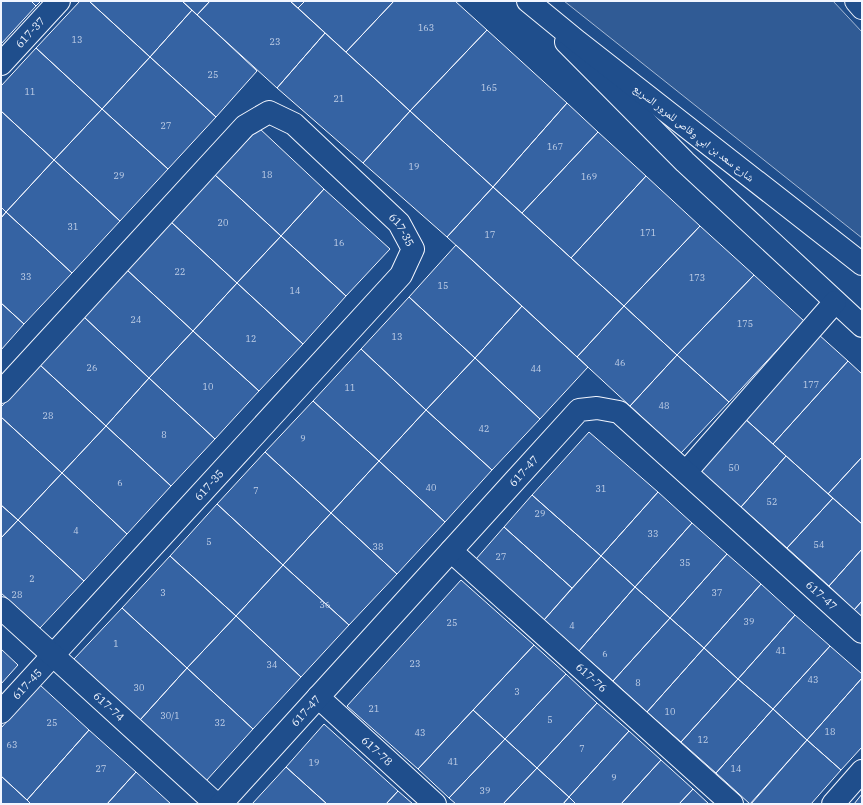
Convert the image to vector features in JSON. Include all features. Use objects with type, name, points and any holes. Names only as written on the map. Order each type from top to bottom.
[{"type":"main road","name":"617-37","points":[[1,64],[59,1]]},
{"type":"main road","name":"شارع سعد بن ابي وقاص للمرور السريع","points":[[526,1],[862,264]]},
{"type":"main road","points":[[526,1],[685,162],[862,326]]},
{"type":"main road","points":[[856,1],[862,8]]},
{"type":"main road","name":"617-35","points":[[1,392],[245,126],[269,112],[294,124],[399,223],[413,249],[400,275],[53,656]]},
{"type":"main road","points":[[686,472],[835,302]]},
{"type":"main road","name":"617-47","points":[[221,804],[579,410],[597,408],[619,412],[862,632]]},
{"type":"main road","name":"617-76","points":[[451,551],[732,804]]},
{"type":"main road","name":"617-74","points":[[1,608],[216,804]]},
{"type":"main road","name":"617-45","points":[[1,712],[53,656]]},
{"type":"main road","name":"617-78","points":[[318,697],[435,804]]},
{"type":"main road","points":[[833,804],[862,771]]},
{"type":"shaded area","points":[[564,1],[833,1],[862,32],[862,238]]},
{"type":"building","points":[[1,1],[31,1],[36,6],[1,44]]},
{"type":"building","points":[[31,1],[41,1],[36,6]]},
{"type":"building","points":[[80,1],[89,1],[150,57],[102,109],[36,48]]},
{"type":"building","points":[[89,1],[182,1],[192,10],[150,57]]},
{"type":"building","points":[[182,1],[210,1],[197,15]]},
{"type":"building","points":[[210,1],[290,1],[325,33],[277,88],[197,15]]},
{"type":"building","points":[[290,1],[305,1],[298,8]]},
{"type":"building","points":[[305,1],[394,1],[346,52],[298,8]]},
{"type":"building","points":[[394,1],[455,1],[487,30],[410,111],[346,52]]},
{"type":"building","points":[[192,10],[257,71],[216,117],[150,57]]},
{"type":"building","points":[[487,30],[567,103],[493,187],[410,111]]},
{"type":"building","points":[[325,33],[410,111],[363,163],[277,88]]},
{"type":"building","points":[[36,48],[102,109],[54,160],[1,111],[1,86]]},
{"type":"building","points":[[150,57],[216,117],[168,169],[102,109]]},
{"type":"building","points":[[567,103],[598,132],[522,213],[493,187]]},
{"type":"building","points":[[102,109],[168,169],[120,221],[54,160]]},
{"type":"building","points":[[1,111],[54,160],[6,212],[1,207]]},
{"type":"building","points":[[410,111],[493,187],[447,237],[363,163]]},
{"type":"building","points":[[259,128],[324,189],[281,236],[215,175]]},
{"type":"building","points":[[598,132],[646,176],[571,258],[522,213]]},
{"type":"building","points":[[54,160],[120,221],[72,273],[6,212]]},
{"type":"building","points":[[215,175],[281,236],[237,283],[171,222]]},
{"type":"building","points":[[646,176],[700,226],[624,306],[571,258]]},
{"type":"building","points":[[493,187],[624,306],[577,357],[447,237]]},
{"type":"building","points":[[324,189],[390,249],[346,296],[281,236]]},
{"type":"building","points":[[1,207],[6,212],[1,218]]},
{"type":"building","points":[[6,212],[72,273],[24,324],[1,303],[1,218]]},
{"type":"building","points":[[171,222],[237,283],[193,331],[127,270]]},
{"type":"building","points":[[700,226],[754,275],[677,355],[624,306]]},
{"type":"building","points":[[281,236],[346,296],[303,344],[237,283]]},
{"type":"building","points":[[456,245],[522,306],[475,358],[409,297]]},
{"type":"building","points":[[127,270],[193,331],[149,378],[84,317]]},
{"type":"building","points":[[754,275],[804,321],[729,402],[677,355]]},
{"type":"building","points":[[237,283],[303,344],[259,391],[193,331]]},
{"type":"building","points":[[409,297],[475,358],[426,410],[361,349]]},
{"type":"building","points":[[1,303],[24,324],[1,350]]},
{"type":"building","points":[[522,306],[588,367],[540,419],[475,358]]},
{"type":"building","points":[[624,306],[677,355],[630,406],[577,357]]},
{"type":"building","points":[[84,317],[149,378],[106,426],[40,365]]},
{"type":"building","points":[[193,331],[259,391],[215,439],[149,378]]},
{"type":"building","points":[[818,334],[848,361],[773,444],[743,417]]},
{"type":"building","points":[[361,349],[426,410],[379,461],[313,401]]},
{"type":"building","points":[[677,355],[729,402],[681,453],[630,406]]},
{"type":"building","points":[[475,358],[540,419],[492,470],[426,410]]},
{"type":"building","points":[[848,361],[862,374],[862,457],[828,494],[773,444]]},
{"type":"building","points":[[40,365],[106,426],[62,473],[1,417],[1,407]]},
{"type":"building","points":[[149,378],[215,439],[171,486],[106,426]]},
{"type":"building","points":[[313,401],[379,461],[331,513],[265,452]]},
{"type":"building","points":[[426,410],[492,470],[445,522],[379,461]]},
{"type":"building","points":[[1,417],[62,473],[18,520],[1,505]]},
{"type":"building","points":[[743,417],[786,456],[741,507],[697,468]]},
{"type":"building","points":[[106,426],[171,486],[127,534],[62,473]]},
{"type":"building","points":[[589,432],[658,492],[601,556],[532,495]]},
{"type":"building","points":[[265,452],[331,513],[283,565],[217,504]]},
{"type":"building","points":[[786,456],[833,498],[787,548],[741,507]]},
{"type":"building","points":[[862,457],[862,524],[828,494]]},
{"type":"building","points":[[379,461],[445,522],[397,574],[331,513]]},
{"type":"building","points":[[62,473],[127,534],[84,581],[18,520]]},
{"type":"building","points":[[658,492],[692,523],[635,587],[601,556]]},
{"type":"building","points":[[532,495],[601,556],[572,588],[504,527]]},
{"type":"building","points":[[833,498],[862,524],[862,549],[829,586],[787,548]]},
{"type":"building","points":[[217,504],[283,565],[236,616],[170,556]]},
{"type":"building","points":[[1,505],[18,520],[1,538]]},
{"type":"building","points":[[331,513],[397,574],[349,625],[283,565]]},
{"type":"building","points":[[18,520],[84,581],[40,628],[1,593],[1,538]]},
{"type":"building","points":[[692,523],[727,554],[670,618],[635,587]]},
{"type":"building","points":[[504,527],[572,588],[544,620],[476,559]]},
{"type":"building","points":[[862,549],[862,601],[854,610],[829,586]]},
{"type":"building","points":[[727,554],[761,584],[704,648],[670,618]]},
{"type":"building","points":[[170,556],[236,616],[187,668],[122,608]]},
{"type":"building","points":[[601,556],[635,587],[579,651],[544,620]]},
{"type":"building","points":[[283,565],[349,625],[301,677],[236,616]]},
{"type":"building","points":[[461,580],[534,645],[418,769],[347,706]]},
{"type":"building","points":[[761,584],[795,615],[738,679],[704,648]]},
{"type":"building","points":[[635,587],[670,618],[613,681],[579,651]]},
{"type":"building","points":[[862,601],[862,617],[854,610]]},
{"type":"building","points":[[122,608],[187,668],[140,720],[74,659]]},
{"type":"building","points":[[795,615],[830,646],[773,709],[738,679]]},
{"type":"building","points":[[236,616],[301,677],[253,729],[187,668]]},
{"type":"building","points":[[670,618],[704,648],[647,712],[613,681]]},
{"type":"building","points":[[534,645],[566,674],[505,739],[473,710]]},
{"type":"building","points":[[830,646],[862,674],[862,678],[807,740],[773,709]]},
{"type":"building","points":[[704,648],[738,679],[681,742],[647,712]]},
{"type":"building","points":[[1,649],[18,665],[1,684]]},
{"type":"building","points":[[187,668],[253,729],[206,781],[140,720]]},
{"type":"building","points":[[566,674],[597,703],[537,768],[505,739]]},
{"type":"building","points":[[862,678],[862,747],[841,770],[807,740]]},
{"type":"building","points":[[738,679],[773,709],[716,773],[681,742]]},
{"type":"building","points":[[40,685],[89,730],[27,800],[1,776],[1,728]]},
{"type":"building","points":[[597,703],[629,731],[569,797],[537,768]]},
{"type":"building","points":[[773,709],[807,740],[750,804],[716,773]]},
{"type":"building","points":[[473,710],[505,739],[449,798],[418,769]]},
{"type":"building","points":[[324,724],[398,791],[386,804],[327,804],[286,767]]},
{"type":"building","points":[[89,730],[136,772],[107,804],[31,804],[27,800]]},
{"type":"building","points":[[629,731],[661,760],[621,804],[576,804],[569,797]]},
{"type":"building","points":[[505,739],[537,768],[503,804],[456,804],[449,798]]},
{"type":"building","points":[[807,740],[841,770],[811,804],[751,804]]},
{"type":"building","points":[[661,760],[693,789],[679,804],[621,804]]},
{"type":"building","points":[[286,767],[327,804],[252,804]]},
{"type":"building","points":[[537,768],[569,797],[563,804],[503,804]]},
{"type":"building","points":[[136,772],[171,804],[107,804]]},
{"type":"building","points":[[1,776],[27,800],[31,804],[1,804]]},
{"type":"building","points":[[693,789],[709,804],[679,804]]},
{"type":"building","points":[[398,791],[413,804],[386,804]]},
{"type":"building","points":[[862,794],[862,804],[854,804]]},
{"type":"building","points":[[569,797],[576,804],[563,804]]}]
